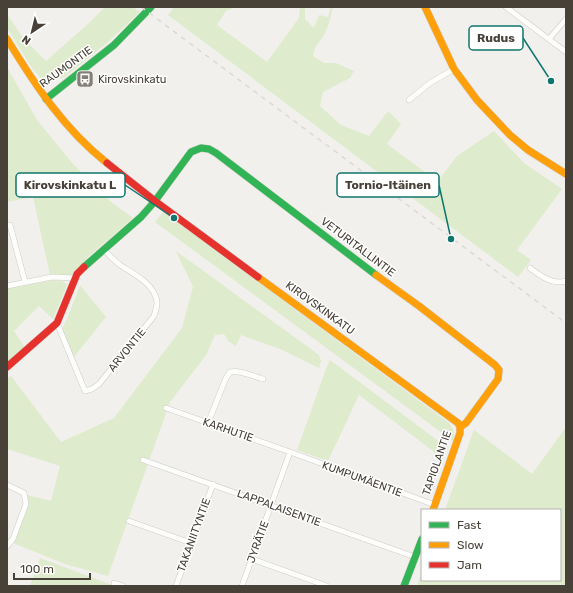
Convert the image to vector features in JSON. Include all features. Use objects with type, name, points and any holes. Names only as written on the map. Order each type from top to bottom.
[{"type":"street","name":"RAUMONTIE","points":[[7,39],[36,86],[46,99],[83,72],[113,46],[151,7]]},
{"type":"street","points":[[425,7],[454,69],[477,100],[510,135],[533,153],[566,174]]},
{"type":"street","points":[[506,7],[566,52]]},
{"type":"street","points":[[548,38],[566,19]]},
{"type":"street","points":[[409,100],[430,83],[454,69]]},
{"type":"street","name":"KIROVSKINKATU","points":[[46,99],[68,127],[104,161],[155,201],[459,425]]},
{"type":"street","name":"VETURITALLINTIE","points":[[155,201],[191,152],[201,148],[209,149],[216,153],[495,365],[499,370],[498,379],[466,423],[459,425]]},
{"type":"street","points":[[7,367],[58,323],[75,278],[84,267],[134,224],[155,201]]},
{"type":"street","points":[[7,225],[10,225],[25,282]]},
{"type":"street","name":"ARVONTIE","points":[[58,323],[85,391],[92,389],[99,384],[154,316],[157,308],[157,302],[156,296],[152,290],[104,250]]},
{"type":"street","points":[[530,268],[547,280],[556,282],[566,281]]},
{"type":"street","points":[[7,286],[52,277],[75,278]]},
{"type":"street","points":[[208,423],[226,378],[230,372],[243,372],[263,379]]},
{"type":"street","name":"KARHUTIE","points":[[166,408],[290,452]]},
{"type":"street","name":"TAPIOLANTIE","points":[[434,508],[460,432],[459,425]]},
{"type":"street","name":"JYRÄTIE","points":[[242,586],[290,452]]},
{"type":"street","name":"KUMPUMÄENTIE","points":[[290,452],[434,508]]},
{"type":"street","name":"LAPPALAISENTIE","points":[[143,460],[415,557]]},
{"type":"street","name":"TAKANIITYNTIE","points":[[176,586],[213,484]]},
{"type":"street","points":[[7,485],[24,493],[26,504],[13,539],[7,546]]},
{"type":"street","points":[[129,522],[191,542]]},
{"type":"street","points":[[404,586],[421,541]]},
{"type":"street","points":[[252,559],[328,586]]},
{"type":"street","points":[[114,583],[123,586]]},
{"type":"green space","points":[[105,7],[133,7],[140,12],[108,42],[65,77],[45,83],[32,68],[7,28],[7,14],[24,39],[46,61]]},
{"type":"green space","points":[[174,7],[236,7],[226,11],[217,25],[267,62],[299,18],[300,7],[305,7],[305,19],[314,28],[319,15],[328,17],[331,7],[333,7],[326,30],[316,46],[313,56],[324,63],[336,63],[354,71],[350,78],[323,92],[320,106],[341,125],[369,136],[388,111],[401,124],[387,144],[429,175],[440,178],[457,156],[494,131],[524,163],[562,189],[517,250],[531,260],[518,277],[168,15]]},
{"type":"green space","points":[[7,67],[37,120],[73,164],[111,202],[133,218],[88,257],[70,277],[65,275],[50,275],[33,197],[7,202]]},
{"type":"green space","points":[[163,212],[449,423],[454,432],[453,441],[155,222]]},
{"type":"green space","points":[[176,251],[319,355],[321,361],[319,368],[280,349],[241,335],[236,346],[228,341],[224,334],[215,335],[206,355],[170,402],[108,576],[65,564],[13,543],[28,505],[27,495],[51,501],[60,466],[7,449],[7,379],[11,376],[61,442],[114,418],[182,328],[193,287]]},
{"type":"green space","points":[[54,280],[62,281],[67,285],[53,319],[39,306],[14,331],[26,349],[7,364],[7,289]]},
{"type":"green space","points":[[80,285],[106,317],[73,358],[62,329]]},
{"type":"green space","points":[[330,360],[445,446],[442,467],[433,451],[359,395],[328,461],[297,450]]},
{"type":"green space","points":[[566,427],[566,586],[417,586],[421,575],[421,581],[561,581],[561,509],[445,509],[474,430],[532,474]]},
{"type":"green space","points":[[40,558],[115,586],[30,586]]},
{"type":"railway","points":[[141,7],[566,323]]},
{"type":"traffic: fast","points":[[46,99],[114,45],[151,7]]},
{"type":"traffic: fast","points":[[84,267],[141,217],[155,201],[191,152],[201,148],[209,149],[216,153],[376,275]]},
{"type":"traffic: fast","points":[[404,586],[421,542]]},
{"type":"traffic: slow","points":[[425,7],[454,69],[477,100],[510,135],[528,150],[566,174]]},
{"type":"traffic: slow","points":[[7,39],[51,106],[77,136],[107,163]]},
{"type":"traffic: slow","points":[[376,275],[419,306],[495,365],[499,370],[498,379],[466,423],[460,427]]},
{"type":"traffic: slow","points":[[258,277],[458,423],[460,433],[433,509]]},
{"type":"traffic: jam","points":[[107,163],[155,201],[258,277]]},
{"type":"traffic: jam","points":[[7,367],[57,323],[77,274],[84,267]]},
{"type":"place","name":"Kirovskinkatu","points":[[85,79]]},
{"type":"place","name":"Rudus","points":[[551,81]]},
{"type":"place","name":"Kirovskinkatu L","points":[[174,218]]},
{"type":"place","name":"Tornio-Itäinen","points":[[451,239]]}]
